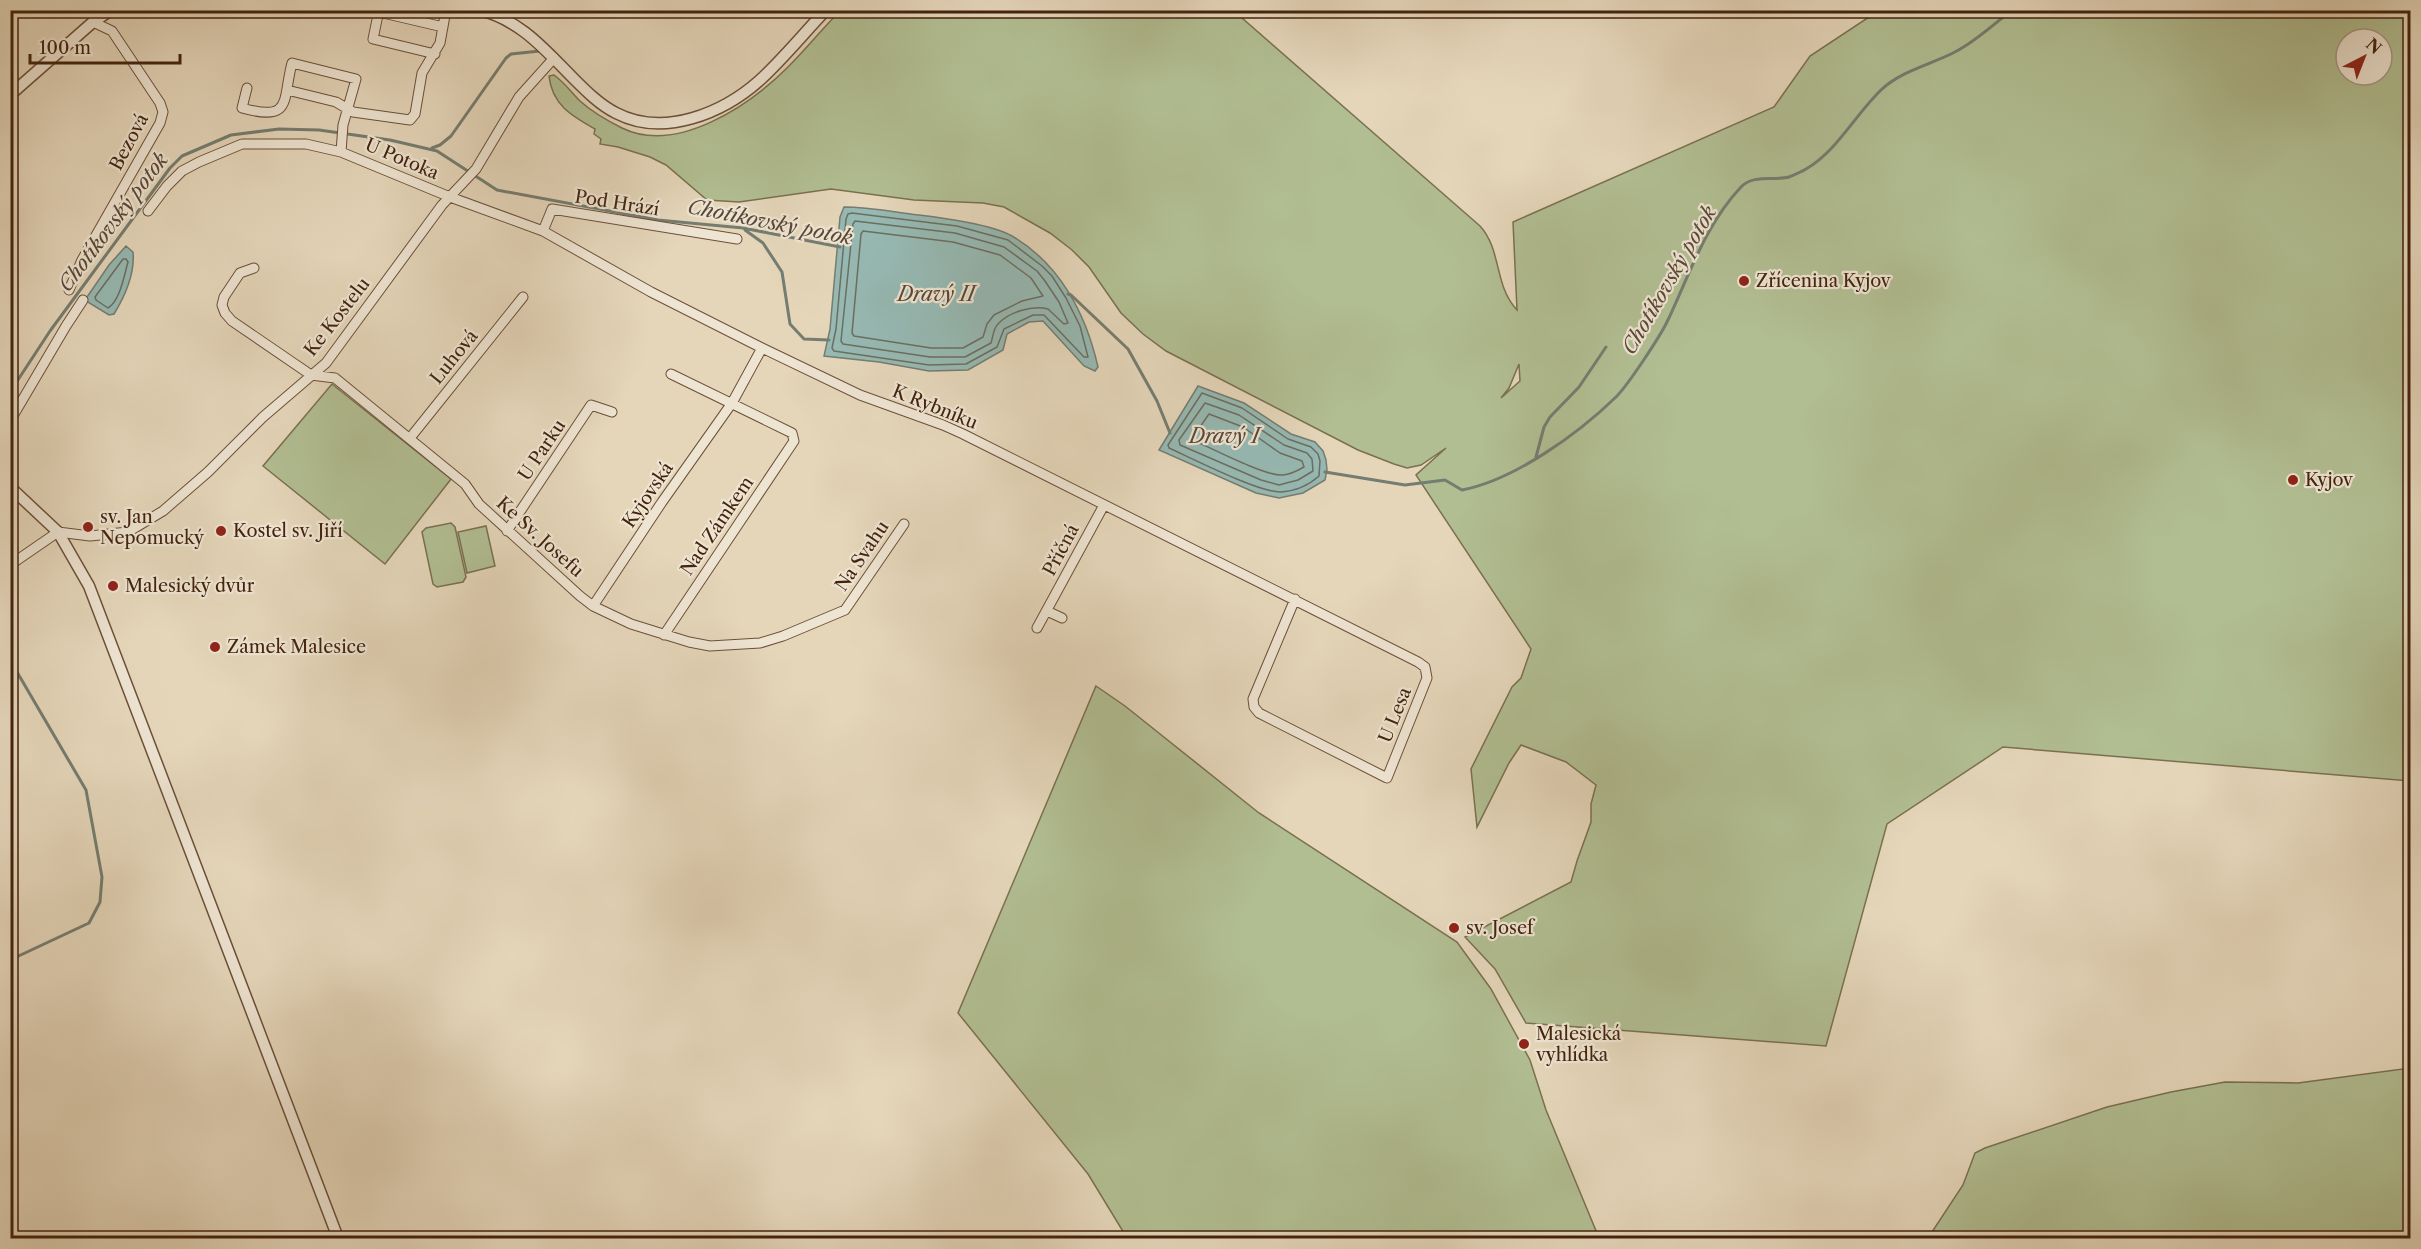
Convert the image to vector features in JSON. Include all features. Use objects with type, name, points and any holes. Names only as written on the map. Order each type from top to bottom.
[{"type":"street","points":[[10,95],[93,22],[111,10]]},
{"type":"street","name":"U Potoka","points":[[287,90],[336,102],[348,110],[385,118],[410,120],[417,109],[422,73],[440,43],[446,10]]},
{"type":"street","points":[[479,10],[500,16],[516,24],[591,95],[616,113],[638,121],[663,123],[678,122],[718,107],[752,86],[826,10]]},
{"type":"street","points":[[435,54],[373,39],[379,11],[443,27]]},
{"type":"street","name":"Bezová","points":[[69,290],[82,260],[162,118],[160,103],[112,32],[93,22]]},
{"type":"street","name":"Ke Kostelu","points":[[58,532],[90,536],[128,532],[146,522],[163,511],[208,472],[259,421],[326,363],[450,197],[476,169],[513,105],[554,58]]},
{"type":"street","name":"U Potoka","points":[[247,88],[242,108],[258,113],[272,113],[281,108],[286,99],[292,63],[356,79],[343,125],[342,147]]},
{"type":"street","name":"U Potoka","points":[[148,211],[182,171],[242,144],[306,144],[342,147],[450,197]]},
{"type":"street","name":"K Rybníku","points":[[450,197],[543,231],[651,292],[762,348],[860,395],[943,425],[1295,599]]},
{"type":"street","name":"Pod Hrází","points":[[543,231],[552,209],[737,239]]},
{"type":"street","points":[[254,268],[240,273],[224,297],[222,305],[225,313],[232,321],[311,375]]},
{"type":"street","name":"Luhová","points":[[410,438],[523,297]]},
{"type":"street","points":[[10,421],[84,300]]},
{"type":"street","name":"Kyjovská","points":[[593,606],[662,502],[732,403],[762,348]]},
{"type":"street","points":[[671,374],[732,403]]},
{"type":"street","name":"Ke Sv. Josefu","points":[[311,375],[335,378],[410,438],[465,484],[478,504],[593,606],[631,624],[710,646],[760,643],[783,636]]},
{"type":"street","name":"Nad Zámkem","points":[[664,635],[794,441],[794,435],[732,403]]},
{"type":"street","name":"U Parku","points":[[507,531],[591,405],[612,412]]},
{"type":"street","points":[[10,487],[58,532],[89,586],[338,1239]]},
{"type":"street","name":"Příčná","points":[[1037,628],[1104,505]]},
{"type":"street","name":"Na Svahu","points":[[783,636],[845,610],[904,524]]},
{"type":"street","points":[[10,565],[58,532]]},
{"type":"street","name":"U Lesa","points":[[1295,599],[1425,667],[1427,678],[1387,778],[1259,713],[1254,707],[1253,699],[1295,599]]},
{"type":"street","points":[[1047,611],[1062,618]]},
{"type":"green space","points":[[840,11],[1234,11],[1480,226],[1492,246],[1505,290],[1517,310],[1513,222],[1774,107],[1810,56],[1878,11],[2410,11],[2410,781],[2003,747],[1887,824],[1826,1046],[1526,1023],[1495,969],[1465,937],[1571,882],[1591,822],[1591,804],[1596,785],[1566,762],[1521,745],[1509,763],[1477,827],[1471,769],[1512,687],[1521,678],[1531,649],[1416,475],[1446,448],[1421,465],[1407,468],[1394,464],[1358,450],[1166,351],[1143,334],[1121,313],[1089,267],[1072,250],[1050,233],[1004,207],[983,203],[914,200],[831,189],[739,202],[707,200],[666,165],[650,157],[600,144],[601,139],[594,134],[595,129],[564,108],[559,102],[554,95],[549,76],[554,75],[584,105],[622,128],[643,135],[666,135],[689,131],[733,110],[772,82]],"holes":[[[1519,364],[1520,381],[1501,398],[1509,388]]]},
{"type":"green space","points":[[332,384],[451,479],[385,564],[263,466]]},
{"type":"green space","points":[[451,523],[455,527],[466,577],[463,582],[437,587],[433,584],[422,532],[426,528]]},
{"type":"green space","points":[[486,526],[495,566],[467,573],[458,532]]},
{"type":"green space","points":[[1096,686],[1125,706],[1259,813],[1457,942],[1491,989],[1530,1060],[1546,1110],[1599,1238],[1127,1238],[1088,1174],[958,1013]]},
{"type":"green space","points":[[2410,1068],[2410,1238],[1928,1238],[1963,1185],[1975,1153],[1985,1148],[2107,1107],[2171,1092],[2225,1082],[2298,1083]]},
{"type":"water","name":"Dravý II","points":[[844,207],[953,220],[992,228],[1012,236],[1044,261],[1068,292],[1086,328],[1098,367],[1095,371],[1084,366],[1043,321],[1029,322],[1007,334],[1003,350],[968,370],[929,371],[879,362],[824,356],[830,329],[840,217]]},
{"type":"water","points":[[126,246],[133,252],[131,276],[118,307],[114,314],[109,315],[86,301],[109,265]]},
{"type":"water","name":"Dravý I","points":[[1198,386],[1244,403],[1291,434],[1315,442],[1323,451],[1326,460],[1325,480],[1303,493],[1279,498],[1256,493],[1159,450]]},
{"type":"waterway","name":"Chotíkovský potok","points":[[1325,472],[1405,485],[1445,480],[1462,490],[1503,476],[1544,454],[1601,411],[1628,382],[1651,350],[1667,322],[1717,218],[1741,187],[1758,179],[1789,177],[1806,169],[1827,153],[1889,83],[1961,49],[2012,10]]},
{"type":"waterway","points":[[432,148],[451,136],[506,58],[511,54],[540,51]]},
{"type":"waterway","name":"Chotíkovský potok","points":[[10,392],[50,331],[170,168],[182,156],[231,135],[279,129],[319,130],[390,140],[437,151],[497,190],[658,220],[743,228],[840,247]]},
{"type":"waterway","points":[[745,230],[763,243],[782,272],[790,324],[804,339],[829,340]]},
{"type":"waterway","name":"Chotíkovský potok","points":[[1068,294],[1128,349],[1157,401],[1170,433]]},
{"type":"waterway","points":[[1536,457],[1544,427],[1550,417],[1579,387],[1606,347]]},
{"type":"waterway","points":[[10,660],[86,790],[102,877],[100,902],[89,923],[10,960]]},
{"type":"place","name":"Zřícenina Kyjov","points":[[1744,281]]},
{"type":"place","name":"Kyjov","points":[[2293,480]]},
{"type":"place","name":"sv. Jan Nepomucký","points":[[88,527]]},
{"type":"place","name":"Kostel sv. Jiří","points":[[221,531]]},
{"type":"place","name":"Malesický dvůr","points":[[113,586]]},
{"type":"place","name":"Zámek Malesice","points":[[215,647]]},
{"type":"place","name":"sv. Josef","points":[[1454,928]]},
{"type":"place","name":"Malesická vyhlídka","points":[[1524,1044]]}]
